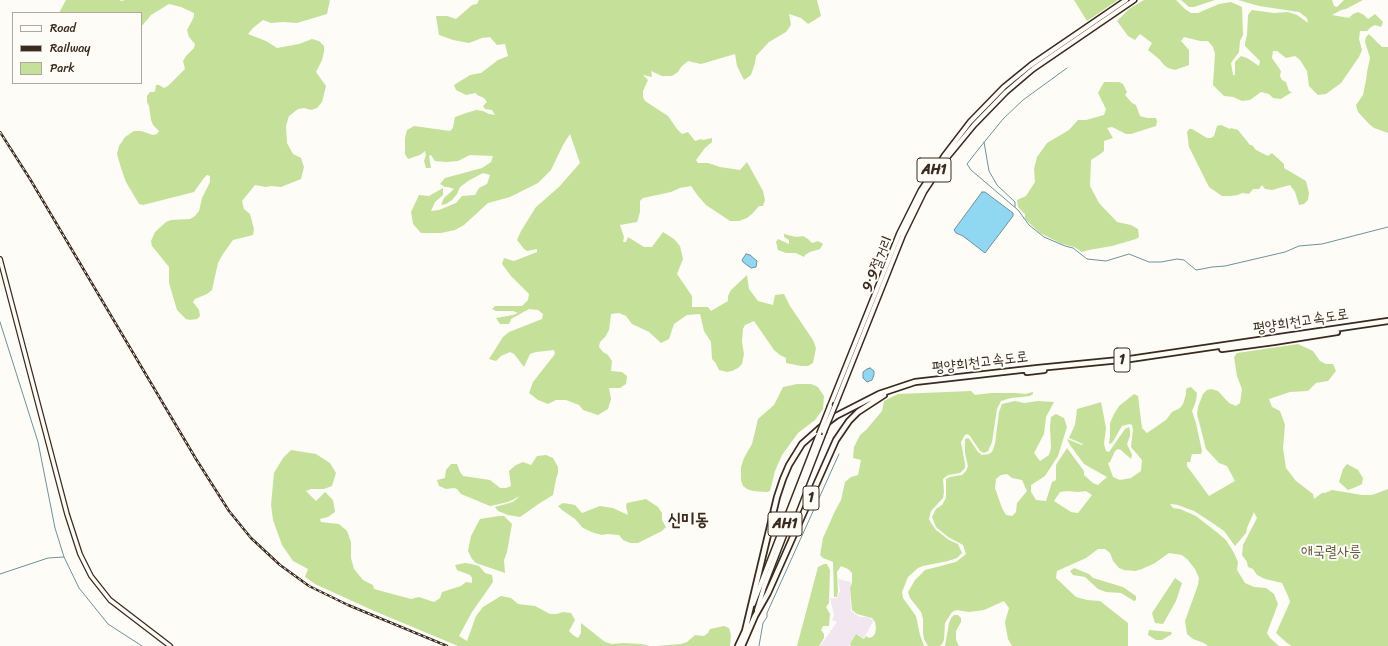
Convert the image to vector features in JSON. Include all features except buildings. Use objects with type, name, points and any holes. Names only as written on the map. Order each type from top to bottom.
[{"type":"highway","name":"9·9절거리","points":[[750,612],[899,234],[921,190],[944,156],[970,122],[1004,87],[1031,65],[1126,0]]},
{"type":"highway","name":"9·9절거리","points":[[755,616],[764,587],[824,432],[903,235],[924,192],[946,159],[974,124],[1006,92],[1033,69],[1134,0]]},
{"type":"highway","name":"평양희천고속도로","points":[[742,646],[755,616],[768,593],[836,440],[849,421],[858,412],[885,394],[928,383],[1108,364],[1274,342],[1388,322]]},
{"type":"highway","name":"평양희천고속도로","points":[[738,646],[745,631],[782,479],[802,444],[836,416],[892,389],[915,382],[1130,359],[1388,322]]},
{"type":"main road","points":[[0,260],[67,514],[80,554],[91,576],[110,600],[170,646]]},
{"type":"shaded area","points":[[838,579],[851,582],[850,593],[852,612],[860,617],[868,617],[874,621],[864,638],[856,634],[849,646],[820,646],[837,622],[832,620],[834,615],[830,598],[837,598],[840,591]]},
{"type":"green space","points":[[66,0],[330,0],[327,14],[297,23],[271,23],[263,20],[248,34],[266,41],[277,48],[299,44],[312,39],[319,41],[324,46],[324,52],[316,72],[326,86],[322,102],[317,108],[311,110],[304,108],[298,109],[289,116],[286,126],[287,143],[293,154],[301,158],[304,167],[301,179],[281,187],[255,185],[242,201],[244,209],[250,214],[254,229],[253,235],[233,240],[223,254],[218,263],[212,290],[195,299],[193,302],[199,310],[200,316],[197,319],[186,319],[177,310],[169,283],[169,267],[152,246],[151,241],[155,232],[166,222],[171,220],[190,219],[195,216],[199,211],[202,198],[210,182],[210,176],[207,175],[204,178],[194,192],[143,205],[139,204],[126,182],[117,154],[119,146],[125,137],[134,131],[141,131],[153,135],[157,134],[159,131],[153,125],[151,120],[147,96],[150,92],[155,91],[156,85],[164,88],[168,86],[185,69],[183,61],[194,48],[195,44],[189,37],[187,30],[194,17],[194,13],[181,7],[169,4],[151,15],[142,26],[142,12],[60,12]]},
{"type":"green space","points":[[479,0],[817,0],[821,16],[808,24],[801,18],[789,14],[791,25],[786,32],[769,42],[756,56],[751,75],[744,80],[737,66],[735,54],[701,64],[688,61],[672,76],[662,76],[651,71],[652,77],[643,75],[648,80],[643,91],[645,101],[668,116],[682,134],[688,132],[695,141],[712,138],[712,142],[705,148],[696,160],[698,163],[708,163],[720,167],[740,170],[747,162],[763,191],[765,200],[763,206],[759,206],[747,218],[739,221],[730,221],[706,205],[691,186],[643,198],[640,201],[640,212],[637,222],[620,225],[624,237],[623,242],[626,242],[628,237],[644,247],[652,247],[663,232],[674,239],[680,246],[683,259],[677,274],[692,296],[692,307],[708,307],[711,311],[728,301],[728,296],[731,290],[747,275],[749,289],[758,301],[773,305],[775,295],[784,294],[790,306],[813,340],[816,348],[813,363],[808,366],[801,366],[786,363],[786,358],[774,350],[754,321],[745,325],[743,329],[742,342],[744,354],[742,364],[738,368],[727,372],[719,370],[712,359],[711,342],[704,331],[700,314],[687,315],[674,324],[669,339],[661,343],[649,332],[632,324],[626,316],[619,313],[611,314],[609,330],[600,342],[599,347],[612,361],[611,371],[622,372],[627,376],[626,384],[620,388],[609,388],[611,399],[608,409],[598,415],[583,410],[579,405],[566,400],[556,400],[548,404],[538,400],[529,393],[533,382],[555,354],[554,350],[530,354],[524,367],[514,354],[510,352],[501,356],[496,361],[489,359],[503,337],[509,332],[542,319],[543,314],[538,310],[529,309],[511,319],[509,324],[500,324],[496,318],[518,313],[513,311],[496,311],[492,309],[495,306],[522,306],[528,300],[529,294],[511,276],[502,264],[504,258],[514,261],[537,252],[537,249],[527,251],[517,240],[521,231],[536,207],[559,187],[580,163],[570,134],[551,170],[538,183],[510,197],[488,203],[464,225],[455,230],[441,233],[421,233],[413,224],[411,212],[419,195],[429,196],[443,188],[443,195],[435,202],[431,211],[439,210],[456,203],[462,196],[475,195],[479,188],[487,184],[490,175],[483,173],[468,181],[460,187],[452,200],[441,205],[444,198],[454,189],[440,184],[445,178],[482,168],[491,162],[493,156],[470,155],[458,161],[446,162],[435,161],[431,155],[429,156],[431,168],[426,168],[424,161],[426,155],[425,151],[420,155],[408,159],[405,154],[405,138],[407,130],[414,126],[450,131],[453,128],[455,117],[466,113],[476,110],[495,115],[492,110],[485,109],[483,106],[487,102],[484,98],[476,93],[466,95],[456,90],[454,85],[470,75],[481,73],[498,60],[508,56],[505,44],[497,45],[490,37],[482,38],[469,43],[453,40],[439,35],[436,16],[447,16],[456,19],[472,5],[477,4]]},
{"type":"green space","points":[[1074,0],[1118,0],[1087,21]]},
{"type":"green space","points":[[1144,0],[1176,0],[1191,13],[1198,13],[1219,4],[1231,2],[1242,7],[1243,35],[1240,41],[1239,52],[1231,63],[1233,75],[1235,75],[1235,62],[1241,56],[1259,66],[1260,61],[1245,46],[1248,15],[1252,10],[1274,13],[1288,12],[1297,15],[1308,23],[1307,18],[1299,12],[1259,6],[1238,0],[1332,0],[1334,6],[1337,7],[1344,0],[1363,0],[1332,15],[1349,18],[1358,12],[1368,19],[1375,14],[1383,22],[1381,27],[1375,25],[1367,31],[1360,31],[1359,39],[1362,50],[1359,57],[1341,83],[1326,94],[1318,95],[1309,86],[1307,71],[1300,60],[1295,56],[1286,58],[1277,51],[1273,51],[1272,58],[1281,71],[1280,76],[1282,80],[1286,82],[1289,91],[1292,92],[1281,99],[1273,98],[1269,94],[1261,92],[1250,100],[1242,101],[1233,97],[1224,96],[1213,85],[1215,54],[1213,47],[1208,41],[1200,41],[1184,37],[1181,41],[1189,50],[1189,65],[1175,70],[1168,68],[1148,50],[1152,43],[1140,34],[1135,40],[1128,36],[1117,21],[1129,9]]},
{"type":"green space","points":[[1181,0],[1215,0],[1194,7],[1189,7]]},
{"type":"green space","points":[[1369,34],[1382,47],[1388,47],[1388,133],[1374,128],[1369,124],[1358,112],[1356,105],[1363,95],[1366,80],[1370,58],[1365,42],[1366,37]]},
{"type":"green space","points":[[1104,82],[1119,82],[1123,84],[1127,92],[1125,95],[1132,103],[1136,105],[1140,116],[1156,118],[1157,121],[1156,126],[1131,134],[1126,134],[1112,127],[1107,128],[1113,138],[1104,141],[1104,151],[1091,160],[1090,186],[1099,203],[1117,222],[1131,225],[1138,229],[1139,237],[1112,246],[1082,252],[1074,247],[1062,244],[1040,233],[1025,219],[1025,214],[1018,207],[1017,200],[1026,196],[1035,182],[1034,169],[1037,157],[1047,143],[1069,130],[1078,120],[1086,120],[1104,115],[1106,109],[1098,93]]},
{"type":"green space","points":[[1221,125],[1230,129],[1238,130],[1256,150],[1268,156],[1272,153],[1284,164],[1284,168],[1306,181],[1309,193],[1308,200],[1304,204],[1299,205],[1295,192],[1290,185],[1272,190],[1265,189],[1262,185],[1259,189],[1253,189],[1249,194],[1242,193],[1230,196],[1222,196],[1209,187],[1189,147],[1187,132],[1189,129],[1192,129],[1207,138],[1211,138],[1214,136],[1217,126]]},
{"type":"green space","points":[[784,234],[796,237],[803,236],[812,243],[818,241],[823,244],[820,249],[810,252],[804,257],[796,253],[786,253],[778,250],[776,242],[778,239],[789,244],[789,240],[784,237]]},
{"type":"green space","name":"애국렬사릉","points":[[1298,344],[1313,351],[1320,361],[1326,364],[1333,364],[1336,371],[1328,381],[1316,383],[1308,391],[1290,392],[1269,399],[1272,407],[1280,411],[1285,425],[1283,448],[1286,468],[1296,481],[1313,494],[1314,499],[1322,493],[1332,490],[1362,495],[1372,495],[1388,489],[1388,646],[1292,646],[1287,643],[1276,633],[1290,602],[1282,583],[1265,579],[1257,575],[1253,569],[1248,567],[1247,562],[1242,555],[1243,545],[1257,518],[1254,512],[1246,533],[1235,546],[1224,531],[1194,511],[1178,505],[1170,504],[1173,508],[1180,509],[1196,516],[1226,540],[1238,562],[1237,570],[1245,583],[1254,587],[1266,588],[1274,594],[1278,604],[1267,633],[1279,646],[1208,646],[1193,639],[1187,634],[1185,621],[1198,585],[1199,578],[1195,569],[1187,559],[1182,555],[1169,553],[1155,563],[1142,569],[1135,571],[1124,570],[1119,568],[1113,561],[1110,553],[1105,549],[1098,549],[1086,558],[1057,571],[1056,578],[1076,597],[1100,601],[1128,623],[1128,646],[1012,646],[1008,639],[1005,622],[1009,608],[1004,601],[984,610],[969,612],[957,610],[952,612],[945,623],[944,640],[942,644],[940,646],[928,646],[924,639],[923,619],[921,612],[910,598],[908,592],[915,580],[925,570],[956,562],[966,554],[963,545],[948,537],[936,527],[932,517],[936,509],[942,505],[946,498],[946,479],[962,475],[966,471],[968,466],[965,453],[965,439],[968,438],[982,455],[989,454],[992,452],[995,444],[999,412],[1002,404],[1015,401],[1024,403],[1038,401],[1054,402],[1046,417],[1044,434],[1034,453],[1040,461],[1049,455],[1051,448],[1051,417],[1056,414],[1064,418],[1067,427],[1058,456],[1045,476],[1031,485],[1031,492],[1036,500],[1046,501],[1052,482],[1056,480],[1056,465],[1067,448],[1084,471],[1084,475],[1093,483],[1098,485],[1107,477],[1084,464],[1067,439],[1082,445],[1083,444],[1069,438],[1075,425],[1077,409],[1101,402],[1106,428],[1104,444],[1106,451],[1109,452],[1125,429],[1129,427],[1130,436],[1127,444],[1132,455],[1131,459],[1118,449],[1115,451],[1110,462],[1108,463],[1113,477],[1120,480],[1131,478],[1141,471],[1142,460],[1131,447],[1132,425],[1122,426],[1112,443],[1109,444],[1110,423],[1119,406],[1134,394],[1138,396],[1142,428],[1147,433],[1166,420],[1172,412],[1180,408],[1183,404],[1187,388],[1191,387],[1197,393],[1192,411],[1202,451],[1201,454],[1192,454],[1190,462],[1187,462],[1187,466],[1209,496],[1235,481],[1227,466],[1219,463],[1206,449],[1197,414],[1198,407],[1203,394],[1207,390],[1211,389],[1218,391],[1229,403],[1236,406],[1240,403],[1242,389],[1237,376],[1234,357],[1237,353]],"holes":[[[1007,474],[1012,478],[1022,480],[1027,491],[1017,503],[1016,512],[1012,516],[1006,515],[995,488],[996,479],[1001,475]],[[1086,491],[1092,495],[1078,513],[1071,512],[1054,501],[1060,492]]]},
{"type":"green space","points":[[797,384],[811,384],[818,387],[824,396],[823,409],[815,420],[798,433],[782,455],[775,471],[770,491],[753,491],[747,489],[743,486],[741,480],[741,467],[752,444],[758,419],[774,405],[783,387]]},
{"type":"green space","points":[[971,391],[975,395],[991,393],[1025,394],[1033,392],[1033,394],[1030,396],[1011,398],[1001,401],[997,409],[992,442],[988,451],[984,453],[980,451],[970,436],[967,434],[965,435],[961,442],[965,468],[960,473],[948,475],[943,479],[943,498],[931,511],[929,519],[936,530],[949,540],[958,544],[962,553],[957,558],[918,568],[908,577],[902,592],[903,598],[916,616],[924,646],[851,646],[850,644],[856,634],[864,639],[866,636],[869,638],[875,634],[875,622],[872,618],[857,614],[852,610],[850,588],[852,583],[852,573],[848,569],[841,566],[837,572],[837,597],[834,597],[833,562],[823,558],[820,555],[823,538],[841,500],[845,482],[851,477],[858,475],[861,460],[853,458],[854,447],[860,435],[882,411],[884,401],[898,394]]},
{"type":"green space","points":[[291,450],[316,454],[330,463],[336,473],[332,486],[324,489],[311,489],[306,491],[316,501],[325,492],[333,500],[335,512],[328,517],[320,519],[321,522],[339,524],[347,531],[351,542],[351,558],[354,569],[363,580],[373,585],[374,589],[411,599],[419,597],[434,602],[440,598],[442,592],[461,586],[466,582],[472,583],[472,578],[470,575],[457,570],[455,565],[465,563],[479,566],[485,573],[492,575],[493,582],[472,612],[459,636],[467,641],[476,616],[483,607],[501,596],[511,598],[518,604],[535,606],[550,614],[563,612],[571,613],[575,620],[569,631],[578,638],[581,633],[581,623],[605,642],[612,644],[642,644],[650,646],[458,646],[315,584],[305,577],[308,569],[293,561],[282,545],[273,520],[271,505],[274,473],[283,458]]},
{"type":"green space","points":[[546,455],[553,458],[558,467],[553,495],[520,517],[508,515],[498,511],[495,507],[513,502],[520,496],[508,502],[490,506],[461,494],[457,489],[446,489],[439,486],[437,480],[445,478],[446,470],[451,464],[457,464],[463,476],[490,480],[500,488],[506,488],[511,486],[509,471],[516,465],[523,462],[531,465],[537,456]]},
{"type":"green space","points":[[1347,464],[1358,470],[1363,478],[1362,484],[1348,490],[1339,482],[1343,469]]},
{"type":"green space","points":[[646,499],[658,507],[662,513],[662,520],[666,527],[662,531],[638,543],[630,543],[623,540],[619,535],[602,535],[583,528],[575,519],[558,506],[563,503],[575,505],[582,513],[600,506],[613,508],[628,515],[626,506],[627,503]]},
{"type":"green space","points":[[504,516],[512,524],[504,560],[505,573],[476,563],[468,551],[471,536],[480,519]]},
{"type":"green space","points":[[827,564],[830,570],[829,603],[826,607],[830,614],[829,626],[823,626],[821,630],[824,634],[824,638],[819,646],[797,646],[818,567]]},
{"type":"green space","points":[[1074,568],[1089,574],[1093,578],[1123,587],[1136,596],[1136,600],[1134,601],[1121,593],[1106,592],[1098,589],[1085,577],[1073,575],[1070,571]]},
{"type":"green space","points":[[1175,578],[1182,583],[1176,601],[1163,624],[1155,623],[1152,613]]},
{"type":"green space","points":[[954,615],[958,615],[961,618],[961,622],[956,631],[956,640],[959,646],[945,646],[949,623]]},
{"type":"green space","points":[[724,626],[729,628],[731,635],[730,646],[656,646],[681,644],[687,642],[695,635],[704,636],[710,629]]},
{"type":"green space","points":[[1149,630],[1171,632],[1172,634],[1162,640],[1156,640],[1148,635]]},
{"type":"water","points":[[982,192],[985,192],[1013,213],[1013,216],[985,253],[963,236],[956,233],[954,230]]},
{"type":"water","points":[[746,254],[750,255],[757,261],[756,267],[751,268],[743,262],[742,260]]},
{"type":"water","points":[[870,368],[874,371],[874,375],[872,380],[867,382],[863,378],[863,372]]},
{"type":"waterway","points":[[1067,68],[1023,100],[1003,119],[967,164],[971,170],[1018,210],[1029,225],[1044,237],[1073,248],[1087,259],[1106,261],[1129,254],[1149,262],[1161,262],[1177,259],[1184,260],[1196,270],[1225,266],[1285,252],[1299,246],[1322,244],[1388,227]]},
{"type":"waterway","points":[[984,142],[989,171],[997,185],[1015,202],[1015,207]]},
{"type":"waterway","points":[[0,322],[38,442],[55,528],[64,557],[79,588],[108,624],[142,646]]},
{"type":"waterway","points":[[759,646],[763,623],[767,617],[767,613],[839,454]]},
{"type":"waterway","points":[[0,574],[48,558],[64,557]]},
{"type":"railway","points":[[0,132],[30,179],[196,459],[229,511],[251,538],[280,565],[309,586],[348,605],[447,646]]},
{"type":"district","name":"신미동","points":[[688,521]]}]
